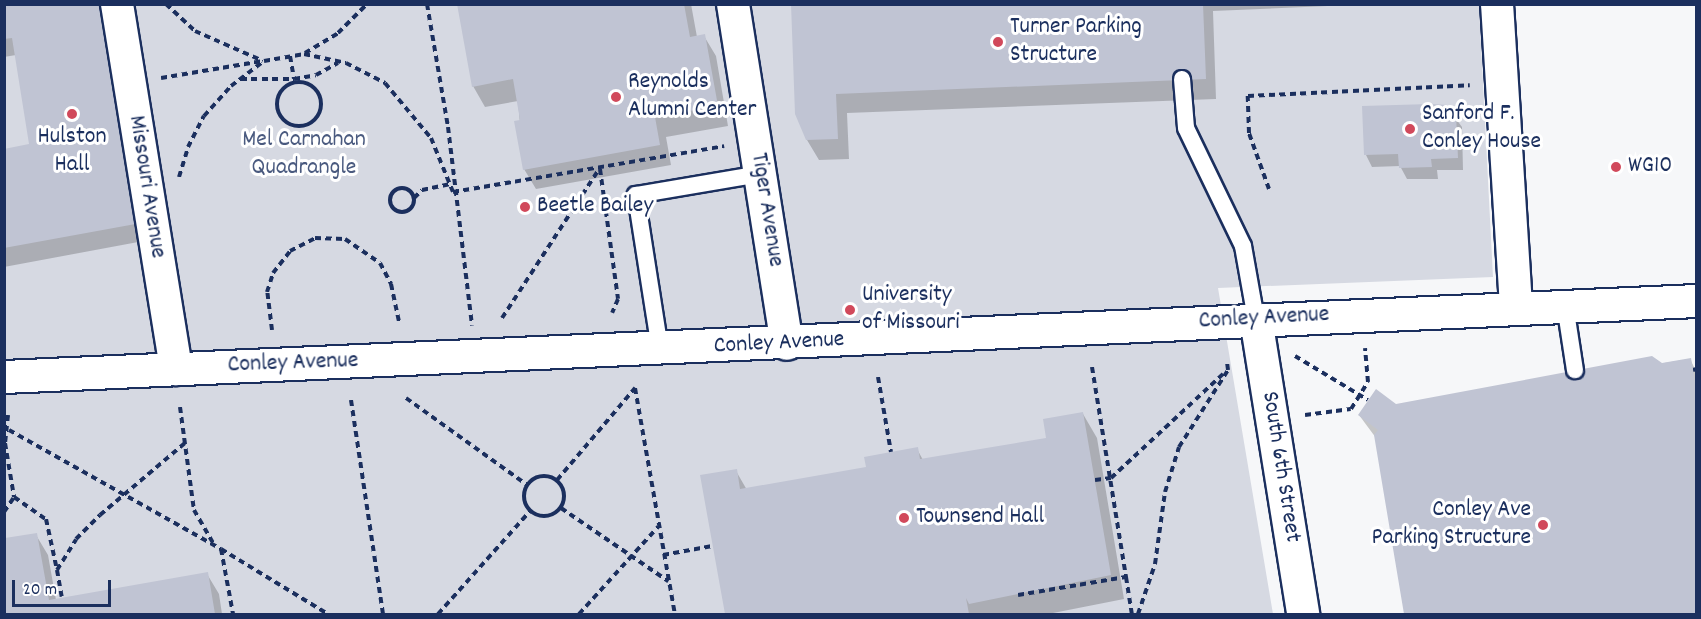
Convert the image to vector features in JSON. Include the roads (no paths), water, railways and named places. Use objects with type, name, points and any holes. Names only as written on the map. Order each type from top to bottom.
[{"type":"street","name":"Missouri Avenue","points":[[117,4],[176,369]]},
{"type":"street","name":"Tiger Avenue","points":[[733,4],[787,344]]},
{"type":"street","points":[[1497,4],[1516,306]]},
{"type":"street","name":"Conley Avenue","points":[[4,377],[787,344],[1516,306],[1696,301]]},
{"type":"street","name":"South 6th Street","points":[[1256,320],[1304,615]]},
{"type":"lane","points":[[1182,79],[1186,128],[1243,246],[1256,320]]},
{"type":"lane","points":[[660,349],[636,195],[760,174]]},
{"type":"lane","points":[[1565,305],[1575,370]]},
{"type":"place","name":"Turner Parking Structure","points":[[998,42]]},
{"type":"place","name":"Reynolds Alumni Center","points":[[616,97]]},
{"type":"place","name":"Hulston Hall","points":[[72,114]]},
{"type":"place","name":"Sanford F. Conley House","points":[[1410,129]]},
{"type":"place","name":"WG10","points":[[1616,167]]},
{"type":"place","name":"Beetle Bailey","points":[[525,207]]},
{"type":"place","name":"University of Missouri","points":[[850,310]]},
{"type":"place","name":"Townsend Hall","points":[[904,518]]},
{"type":"place","name":"Conley Ave Parking Structure","points":[[1543,525]]},
{"type":"park label","name":"Mel Carnahan Quadrangle","points":[[304,155]]}]
